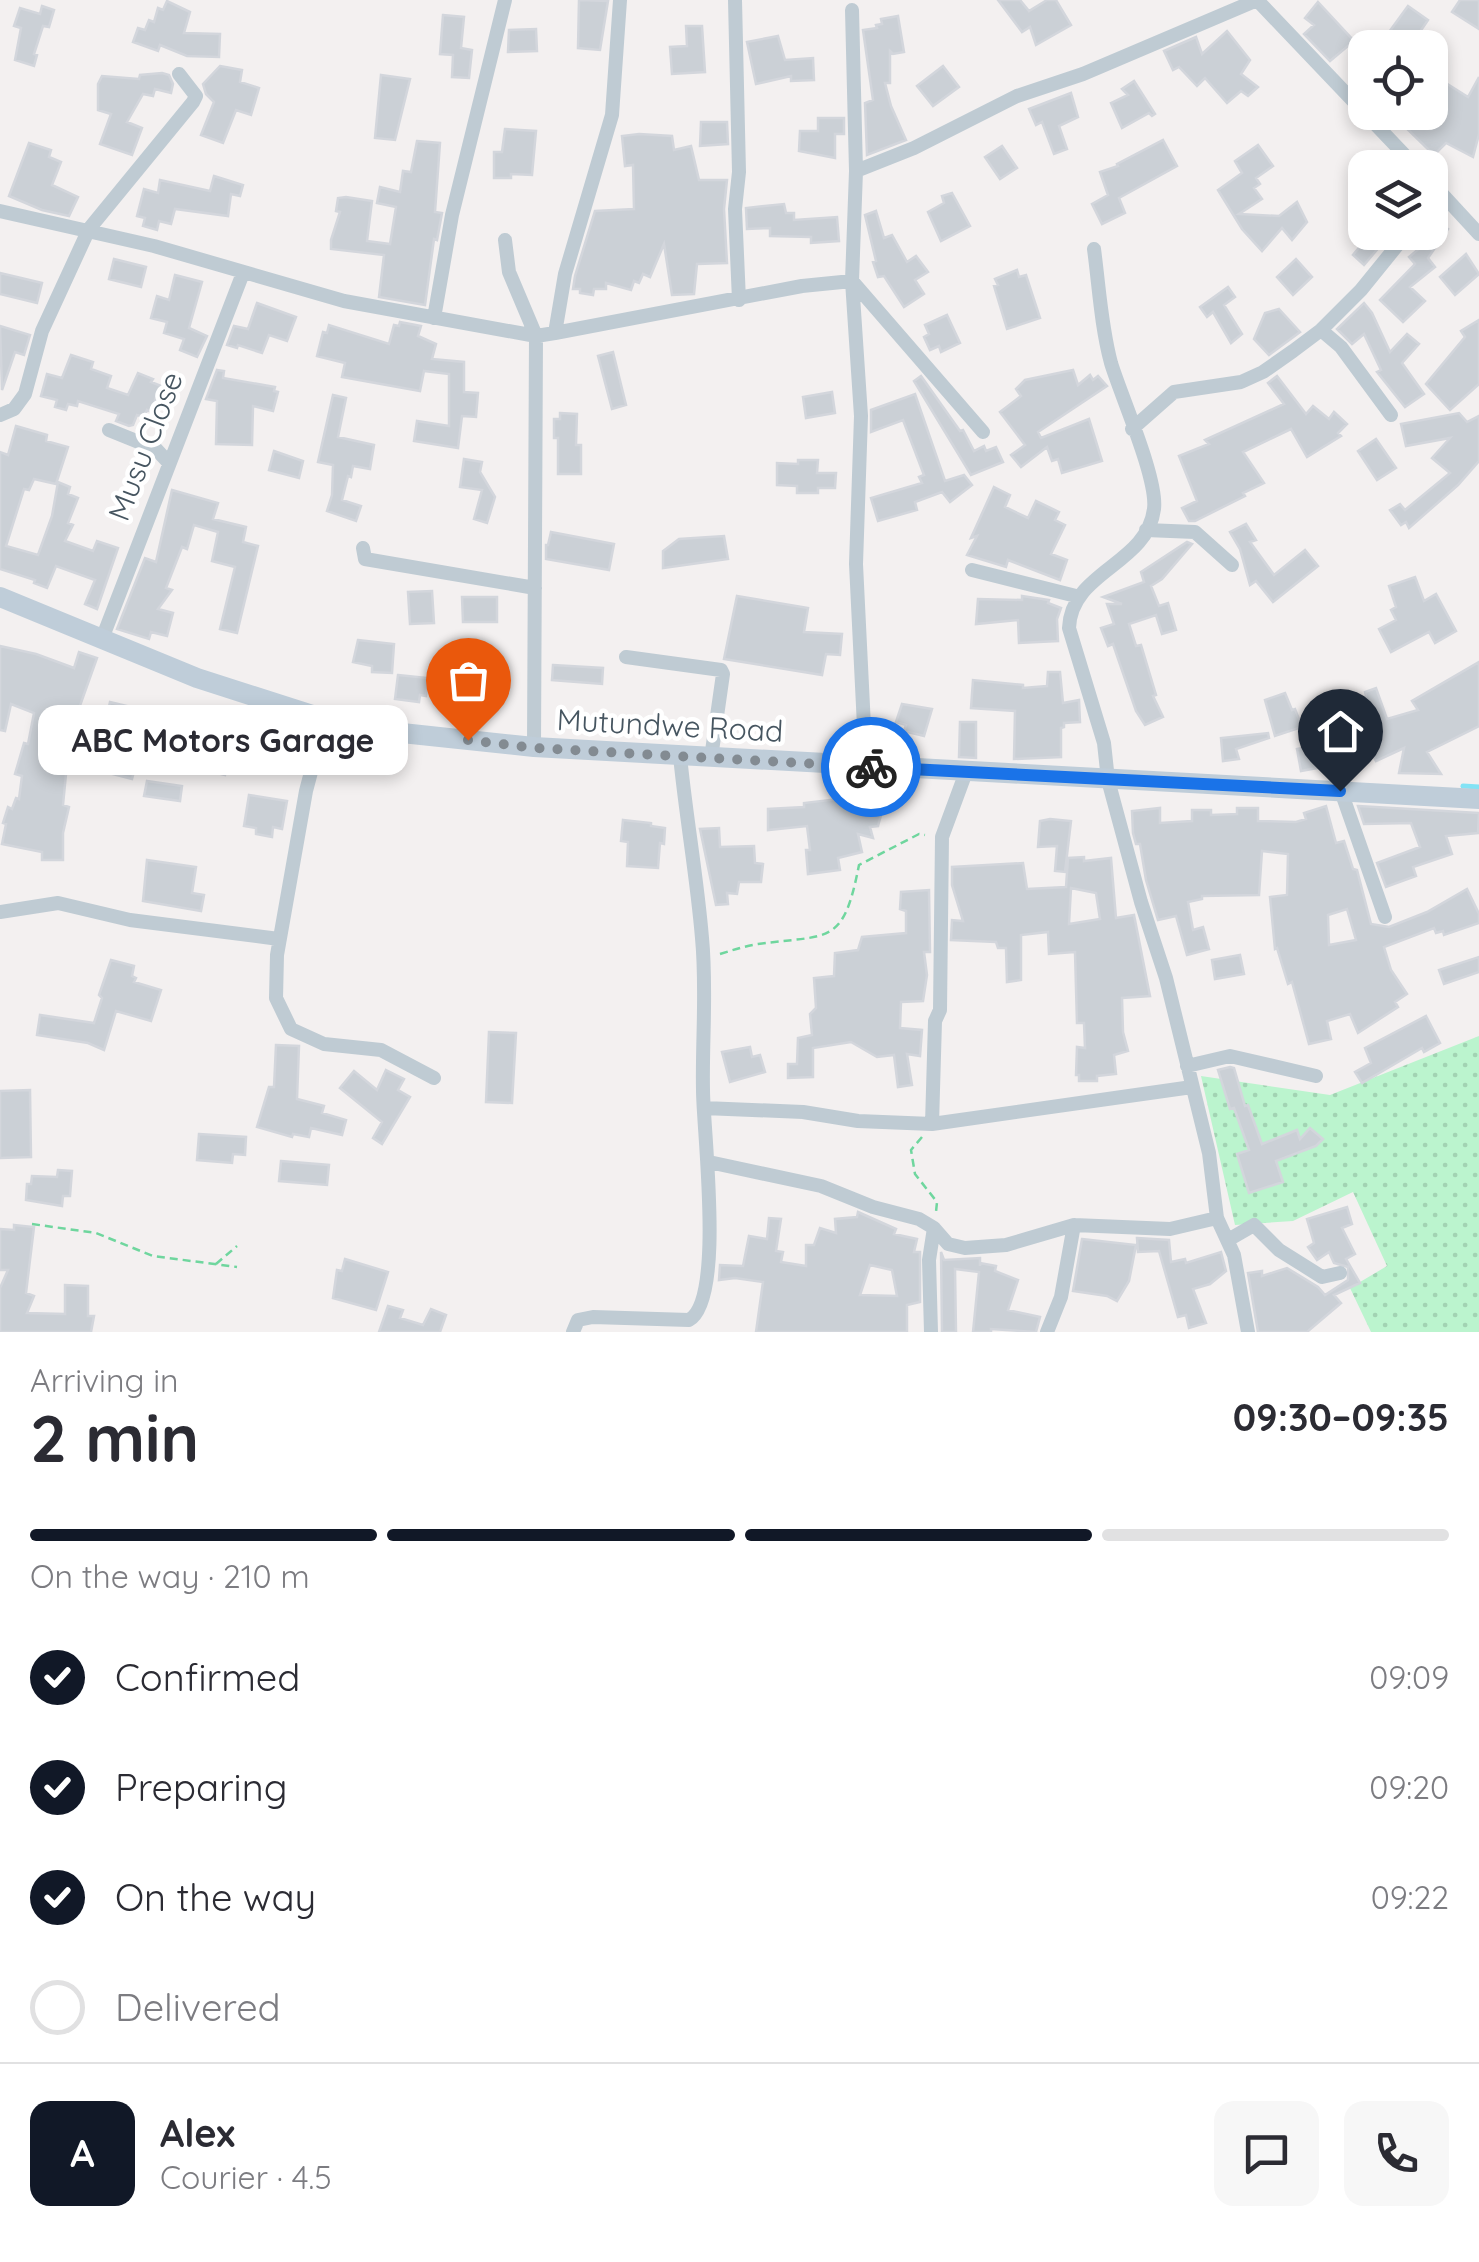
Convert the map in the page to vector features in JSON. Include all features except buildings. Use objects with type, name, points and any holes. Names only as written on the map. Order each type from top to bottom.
[{"type":"main road","name":"Mutundwe Road","points":[[0,598],[197,678],[325,719],[402,733],[534,748],[1479,799]]},
{"type":"street","points":[[434,318],[452,215],[505,0]]},
{"type":"street","points":[[555,332],[565,274],[612,115],[620,0]]},
{"type":"street","points":[[735,0],[739,172],[735,209],[740,300]]},
{"type":"street","points":[[856,171],[914,148],[1017,96],[1083,74],[1257,0],[1400,150]]},
{"type":"street","points":[[852,10],[856,171],[852,281],[861,416],[856,564],[866,767]]},
{"type":"street","points":[[0,415],[14,409],[25,394],[42,331],[89,229],[193,102],[196,96],[179,74]]},
{"type":"street","points":[[1448,206],[1479,234]]},
{"type":"street","points":[[0,211],[189,255],[242,274],[344,301],[536,336],[802,286],[852,281]]},
{"type":"street","points":[[505,240],[509,272],[536,336],[534,748]]},
{"type":"street","points":[[1094,249],[1110,358],[1150,478],[1154,508],[1146,530],[1128,555],[1076,596],[1068,628],[1104,744],[1108,780],[1141,902],[1166,978],[1210,1153],[1217,1218],[1234,1255],[1248,1332]]},
{"type":"street","points":[[1132,429],[1169,395],[1241,382],[1263,372],[1321,330],[1393,250]]},
{"type":"street","name":"Musu Close","points":[[102,639],[242,274]]},
{"type":"street","points":[[852,281],[983,432]]},
{"type":"street","points":[[1321,330],[1341,348],[1391,415]]},
{"type":"street","points":[[110,430],[156,449],[168,462]]},
{"type":"street","points":[[1146,530],[1195,532],[1232,565]]},
{"type":"street","points":[[364,548],[364,558],[535,588]]},
{"type":"street","points":[[972,570],[1076,596]]},
{"type":"street","points":[[626,657],[721,670],[712,758]]},
{"type":"street","points":[[325,719],[306,791],[280,939],[276,998],[291,1029],[324,1044],[382,1050],[434,1078]]},
{"type":"street","points":[[573,1332],[576,1322],[583,1318],[689,1320],[697,1316],[704,1298],[709,1251],[709,1162],[704,1108],[707,992],[680,756]]},
{"type":"street","points":[[932,1124],[935,1021],[940,1010],[942,838],[966,772]]},
{"type":"street","points":[[1340,791],[1384,917]]},
{"type":"street","points":[[0,912],[58,903],[130,920],[280,939]]},
{"type":"street","points":[[1187,1066],[1230,1056],[1316,1076]]},
{"type":"street","points":[[704,1108],[932,1124],[1192,1088]]},
{"type":"street","points":[[709,1162],[820,1186],[872,1207],[918,1219],[934,1228],[948,1244],[966,1248],[1006,1245],[1074,1225],[1170,1228],[1217,1218]]},
{"type":"street","points":[[1048,1332],[1060,1297],[1074,1225]]},
{"type":"street","points":[[1228,1240],[1254,1226],[1279,1250],[1322,1276],[1340,1273]]},
{"type":"street","points":[[931,1332],[929,1260],[934,1228]]},
{"type":"path","points":[[704,958],[756,944],[821,938],[842,921],[854,892],[859,865],[920,834],[942,838]]},
{"type":"path","points":[[932,1124],[911,1150],[915,1174],[937,1202],[934,1228]]},
{"type":"path","points":[[32,1224],[96,1232],[153,1256],[237,1266]]},
{"type":"path","points":[[215,1264],[236,1246]]},
{"type":"green space","points":[[1479,1036],[1479,1332],[1371,1332],[1350,1288],[1387,1266],[1353,1192],[1293,1221],[1235,1225],[1201,1076],[1330,1095]]},
{"type":"waterway","points":[[1463,786],[1479,787]]},
{"type":"way so far","points":[[468,740],[534,748],[871,767]]},
{"type":"place","name":"ABC Motors Garage","points":[[468,740]]},
{"type":"route","points":[[871,767],[1340,791]]}]
